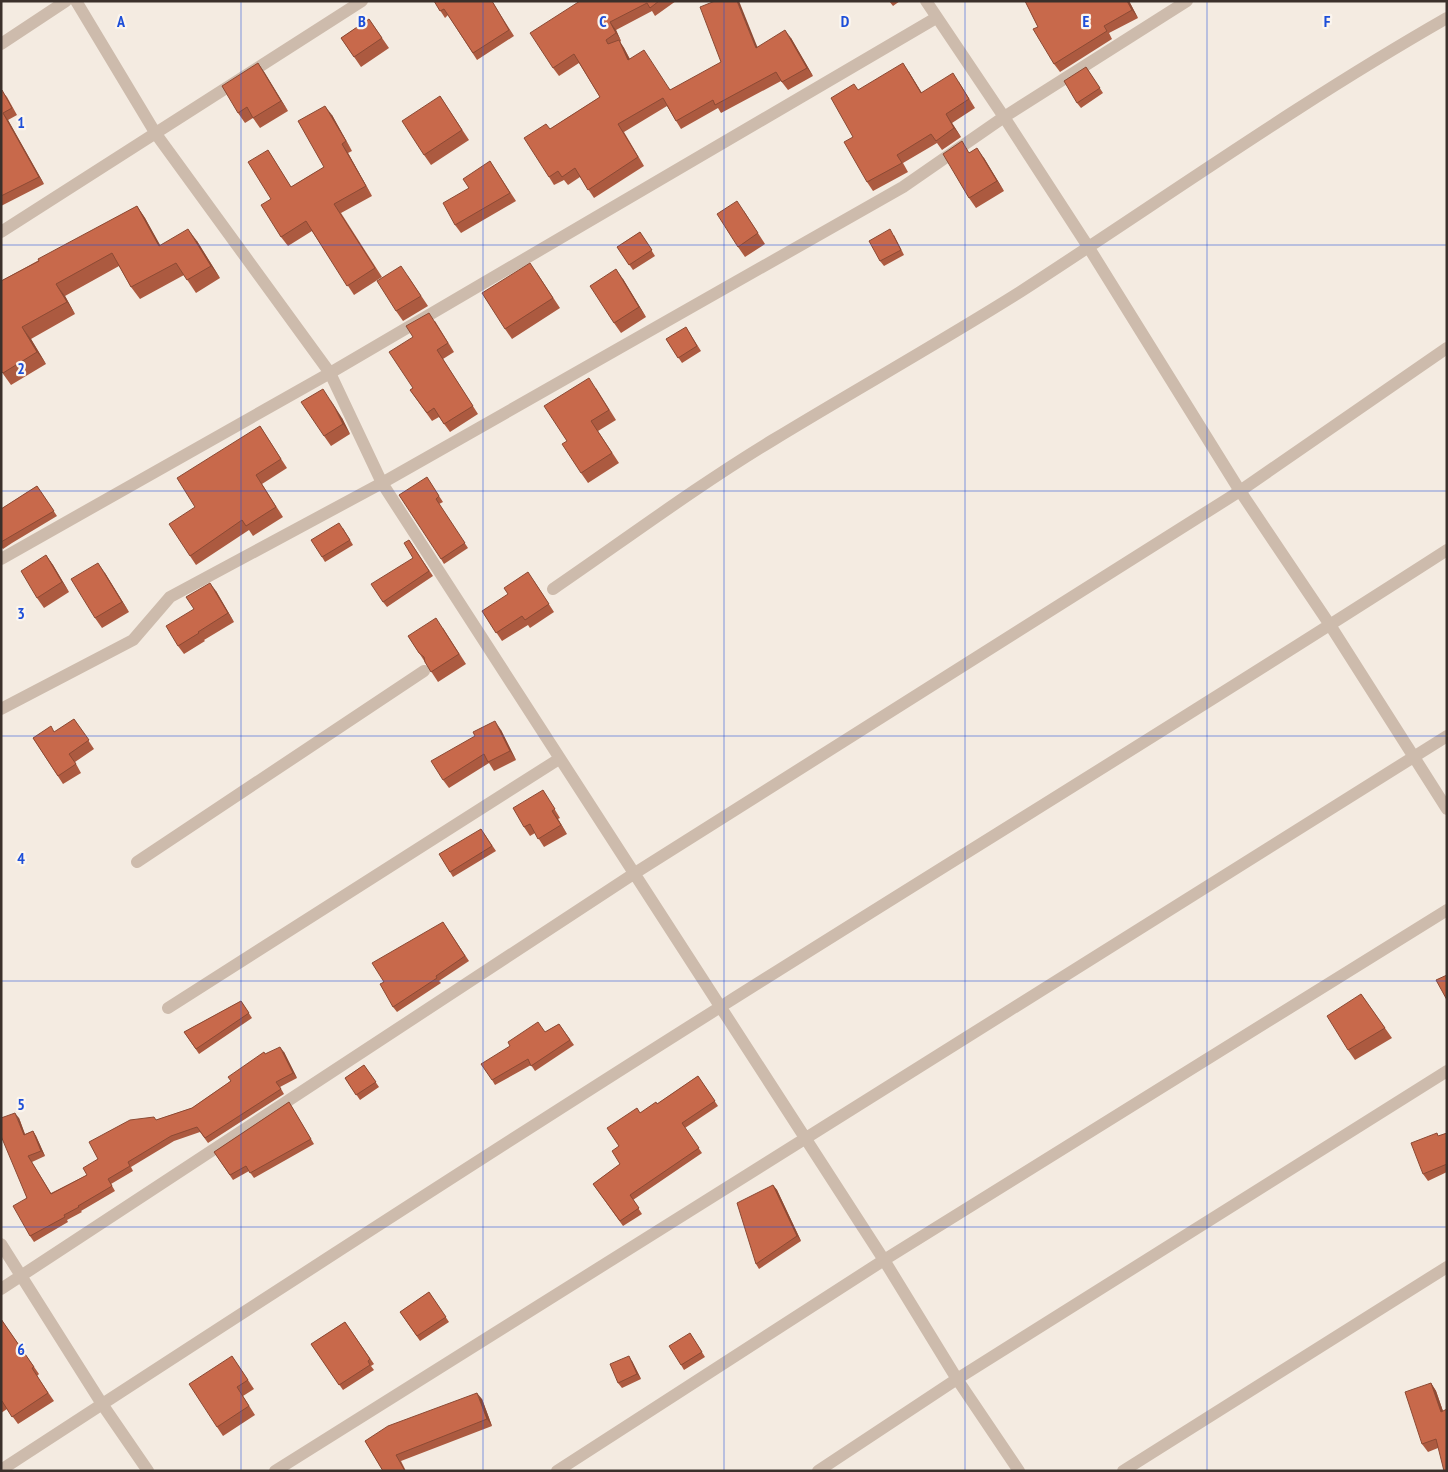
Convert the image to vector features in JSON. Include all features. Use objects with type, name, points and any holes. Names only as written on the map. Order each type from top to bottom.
[{"type":"street","points":[[1,44],[66,1]]},
{"type":"street","points":[[76,1],[156,134],[330,373],[382,483],[559,759],[721,1006],[884,1260],[957,1379],[1018,1471]]},
{"type":"street","points":[[1,232],[362,1]]},
{"type":"street","points":[[926,1],[1089,248],[1240,491],[1330,625],[1447,809]]},
{"type":"street","points":[[1,709],[133,640],[170,597],[382,483],[903,187],[1004,117],[1187,1]]},
{"type":"street","points":[[1,559],[330,373],[936,18]]},
{"type":"street","points":[[552,589],[772,440],[974,321],[1089,248],[1307,103],[1447,18]]},
{"type":"street","points":[[1,1289],[635,873],[1240,491],[1447,348]]},
{"type":"street","points":[[1,1470],[721,1006],[1447,550]]},
{"type":"street","points":[[137,862],[424,671]]},
{"type":"street","points":[[276,1471],[1447,736]]},
{"type":"street","points":[[168,1008],[559,759]]},
{"type":"street","points":[[557,1471],[884,1260],[1447,910]]},
{"type":"street","points":[[818,1471],[957,1379],[1447,1071]]},
{"type":"street","points":[[1,1244],[102,1404],[148,1471]]},
{"type":"street","points":[[1123,1471],[1447,1267]]},
{"type":"building","points":[[434,1],[492,1],[509,30],[473,53],[444,9],[440,11]]},
{"type":"building","points":[[580,1],[659,1],[650,8],[647,3],[610,22],[616,33],[606,40],[608,44],[619,40],[628,60],[644,50],[670,90],[721,62],[700,7],[715,1],[737,1],[756,48],[785,30],[807,68],[782,82],[776,72],[715,105],[713,100],[676,121],[663,98],[618,124],[638,157],[588,190],[575,168],[562,177],[558,171],[549,177],[524,138],[546,124],[550,129],[600,97],[574,54],[553,68],[530,33]]},
{"type":"building","points":[[1025,1],[1127,1],[1132,10],[1104,26],[1107,31],[1054,64],[1033,29],[1038,27]]},
{"type":"building","points":[[369,19],[382,38],[354,57],[341,38]]},
{"type":"building","points":[[258,63],[281,101],[253,118],[247,107],[238,113],[222,86]]},
{"type":"building","points":[[903,63],[921,93],[953,73],[969,99],[946,114],[954,128],[936,141],[931,134],[897,155],[902,163],[867,182],[844,142],[853,137],[831,98],[854,84],[858,90]]},
{"type":"building","points":[[1086,67],[1100,88],[1077,103],[1064,81]]},
{"type":"building","points":[[1,90],[12,108],[3,113],[39,177],[1,196]]},
{"type":"building","points":[[440,96],[462,130],[424,155],[402,121]]},
{"type":"building","points":[[325,106],[346,141],[342,144],[366,186],[334,204],[375,268],[347,286],[306,221],[281,237],[261,205],[271,199],[248,162],[268,150],[291,187],[324,167],[298,121]]},
{"type":"building","points":[[962,141],[969,153],[977,148],[997,181],[969,198],[943,154]]},
{"type":"building","points":[[490,161],[510,193],[455,225],[443,203],[469,188],[463,179]]},
{"type":"building","points":[[737,201],[758,233],[738,247],[717,214]]},
{"type":"building","points":[[137,206],[159,246],[188,229],[211,266],[187,280],[176,263],[131,287],[112,253],[56,284],[67,302],[22,327],[37,352],[3,373],[1,371],[1,281]]},
{"type":"building","points":[[890,229],[901,250],[880,261],[869,241]]},
{"type":"building","points":[[640,232],[652,250],[629,265],[617,247]]},
{"type":"building","points":[[530,263],[553,298],[505,329],[482,293]]},
{"type":"building","points":[[401,266],[421,296],[396,311],[377,281]]},
{"type":"building","points":[[616,269],[639,307],[614,323],[590,286]]},
{"type":"building","points":[[429,313],[448,343],[437,350],[473,406],[444,424],[434,408],[427,413],[410,390],[413,388],[389,352],[413,337],[406,326]]},
{"type":"building","points":[[686,327],[697,346],[678,358],[666,339]]},
{"type":"building","points":[[589,378],[609,410],[591,421],[612,453],[581,473],[562,444],[567,441],[544,406]]},
{"type":"building","points":[[323,389],[343,424],[324,436],[301,402]]},
{"type":"building","points":[[260,426],[281,459],[256,475],[276,507],[246,526],[242,520],[190,556],[169,524],[195,507],[177,478]]},
{"type":"building","points":[[427,477],[439,496],[436,499],[465,543],[441,559],[399,495]]},
{"type":"building","points":[[37,486],[54,511],[1,542],[1,509]]},
{"type":"building","points":[[339,523],[350,540],[322,557],[311,540]]},
{"type":"building","points":[[409,540],[429,571],[383,602],[371,584],[413,558],[404,543]]},
{"type":"building","points":[[46,555],[62,582],[37,598],[21,571]]},
{"type":"building","points":[[98,563],[122,602],[95,618],[71,579]]},
{"type":"building","points":[[528,572],[549,604],[525,620],[522,616],[496,633],[482,611],[508,594],[504,588]]},
{"type":"building","points":[[210,583],[228,613],[178,646],[166,626],[194,609],[186,597]]},
{"type":"building","points":[[436,618],[459,654],[431,672],[424,657],[419,653],[408,636]]},
{"type":"building","points":[[74,719],[89,740],[69,754],[76,764],[58,776],[33,738],[51,726],[54,732]]},
{"type":"building","points":[[495,721],[510,751],[488,762],[484,754],[443,780],[431,761],[475,736],[473,732]]},
{"type":"building","points":[[543,790],[555,809],[552,811],[561,825],[538,839],[530,824],[524,827],[513,808]]},
{"type":"building","points":[[481,829],[492,846],[450,872],[439,854]]},
{"type":"building","points":[[443,922],[465,956],[436,976],[437,978],[393,1007],[380,984],[384,982],[372,963]]},
{"type":"building","points":[[1447,975],[1447,1000],[1436,980]]},
{"type":"building","points":[[1361,994],[1385,1028],[1348,1050],[1327,1016]]},
{"type":"building","points":[[241,1001],[249,1013],[196,1049],[184,1032]]},
{"type":"building","points":[[538,1022],[545,1032],[559,1024],[570,1040],[531,1066],[528,1059],[492,1080],[481,1064],[510,1046],[508,1042]]},
{"type":"building","points":[[280,1047],[293,1073],[276,1082],[281,1089],[205,1138],[197,1127],[171,1136],[128,1162],[130,1166],[108,1179],[112,1186],[64,1215],[65,1217],[30,1236],[13,1206],[27,1198],[1,1136],[1,1118],[15,1113],[24,1135],[33,1131],[41,1151],[28,1156],[51,1194],[87,1175],[83,1168],[98,1159],[89,1142],[130,1120],[154,1117],[156,1120],[192,1108],[231,1081],[228,1077],[264,1052],[265,1054]]},
{"type":"building","points":[[364,1065],[376,1082],[356,1095],[345,1078]]},
{"type":"building","points":[[698,1076],[715,1101],[682,1123],[699,1148],[630,1195],[639,1208],[620,1221],[593,1184],[620,1164],[612,1151],[619,1146],[607,1128],[637,1108],[640,1113],[656,1102],[657,1104]]},
{"type":"building","points":[[289,1102],[311,1139],[250,1173],[246,1166],[230,1175],[214,1152]]},
{"type":"building","points":[[1437,1133],[1438,1136],[1447,1133],[1447,1164],[1423,1174],[1411,1143]]},
{"type":"building","points":[[773,1185],[797,1236],[756,1264],[737,1203]]},
{"type":"building","points":[[429,1292],[446,1317],[417,1336],[400,1312]]},
{"type":"building","points":[[1,1319],[34,1367],[32,1368],[48,1393],[12,1417],[1,1401]]},
{"type":"building","points":[[345,1322],[370,1359],[368,1361],[370,1365],[339,1385],[311,1344]]},
{"type":"building","points":[[690,1333],[702,1352],[681,1365],[669,1346]]},
{"type":"building","points":[[232,1356],[248,1380],[237,1387],[249,1406],[217,1427],[189,1384]]},
{"type":"building","points":[[629,1356],[637,1374],[618,1383],[610,1364]]},
{"type":"building","points":[[1431,1383],[1441,1412],[1447,1409],[1446,1471],[1444,1471],[1436,1439],[1422,1444],[1405,1392]]},
{"type":"building","points":[[477,1393],[487,1419],[396,1455],[405,1471],[383,1471],[365,1441],[388,1426]]}]
